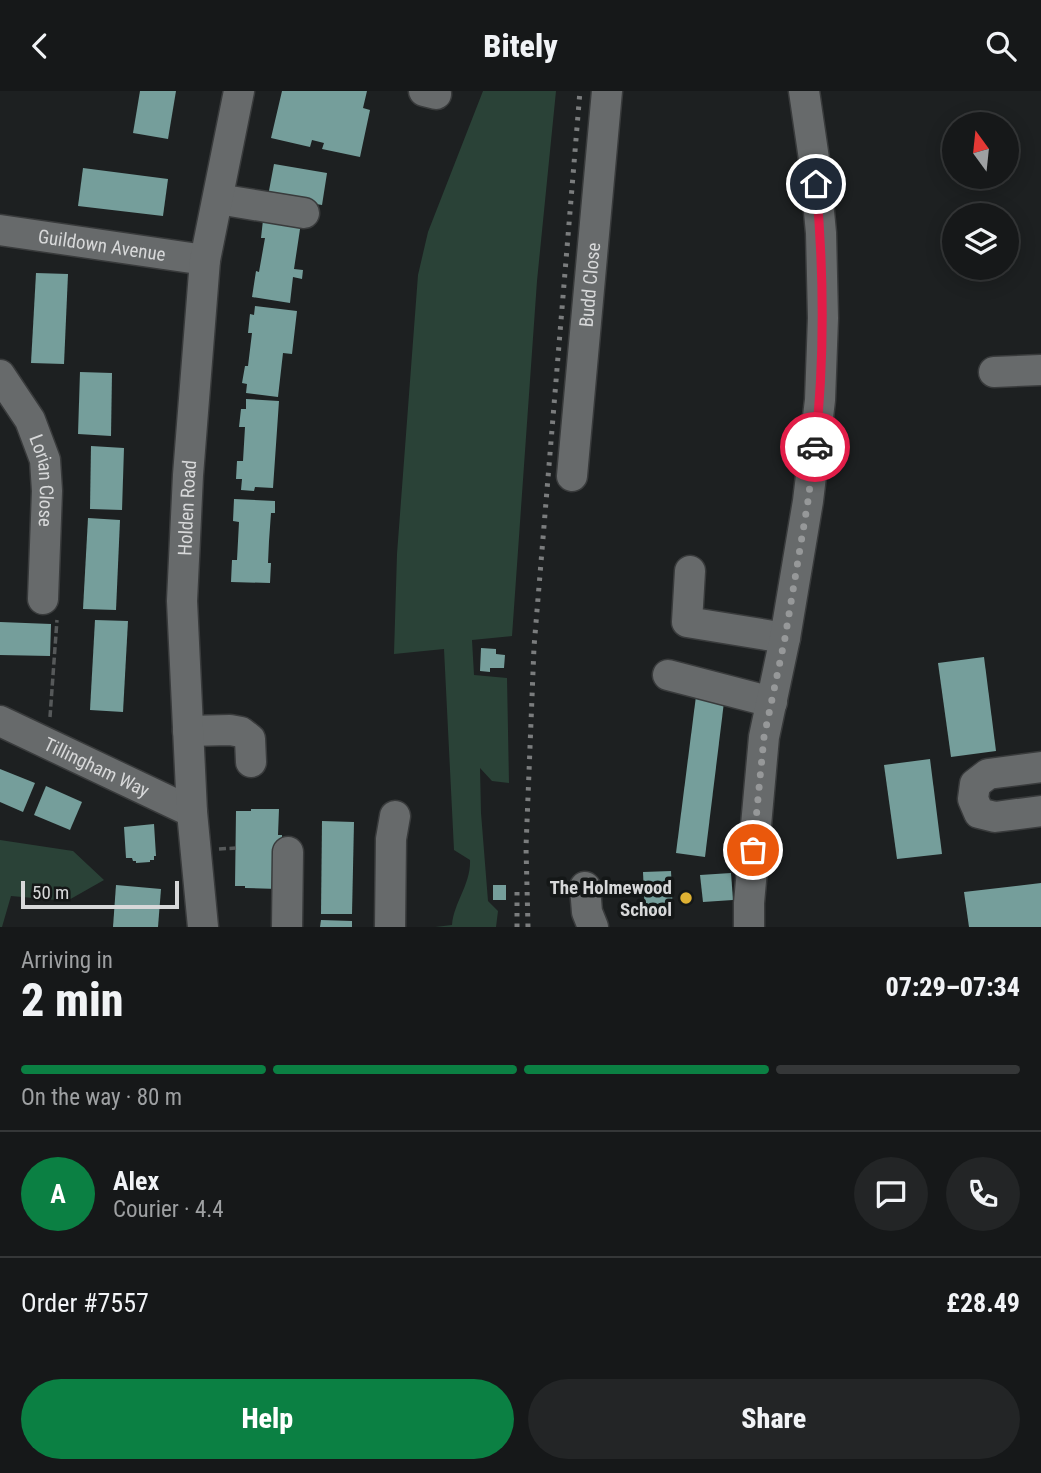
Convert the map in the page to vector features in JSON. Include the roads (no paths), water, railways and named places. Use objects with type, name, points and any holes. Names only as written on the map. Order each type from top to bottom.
[{"type":"street","name":"Holden Road","points":[[203,927],[192,812],[182,601],[188,474],[205,260],[239,91]]},
{"type":"street","name":"Budd Close","points":[[572,476],[607,91]]},
{"type":"street","points":[[749,927],[764,737],[785,638],[808,501],[821,386],[821,233],[804,91]]},
{"type":"street","points":[[218,199],[304,213]]},
{"type":"street","name":"Guildown Avenue","points":[[0,230],[205,260]]},
{"type":"street","points":[[995,372],[1041,370]]},
{"type":"street","name":"Lorian Close","points":[[0,375],[30,420],[45,460],[47,491],[43,599]]},
{"type":"street","points":[[690,571],[687,622],[785,638]]},
{"type":"street","points":[[668,675],[772,702]]},
{"type":"street","name":"Tillingham Way","points":[[0,721],[192,812]]},
{"type":"street","points":[[188,731],[241,732],[250,739],[251,762]]},
{"type":"street","points":[[1041,767],[988,774],[975,784],[973,799],[978,813],[995,817],[1041,811]]},
{"type":"street","points":[[390,927],[391,839],[395,816]]},
{"type":"street","points":[[287,927],[288,852]]},
{"type":"street","points":[[585,887],[587,912],[593,927]]},
{"type":"railway","points":[[528,927],[526,847],[534,647],[580,91]]},
{"type":"railway","points":[[517,892],[517,927]]},
{"type":"place","name":"The Holmewood School","points":[[686,898]]}]
